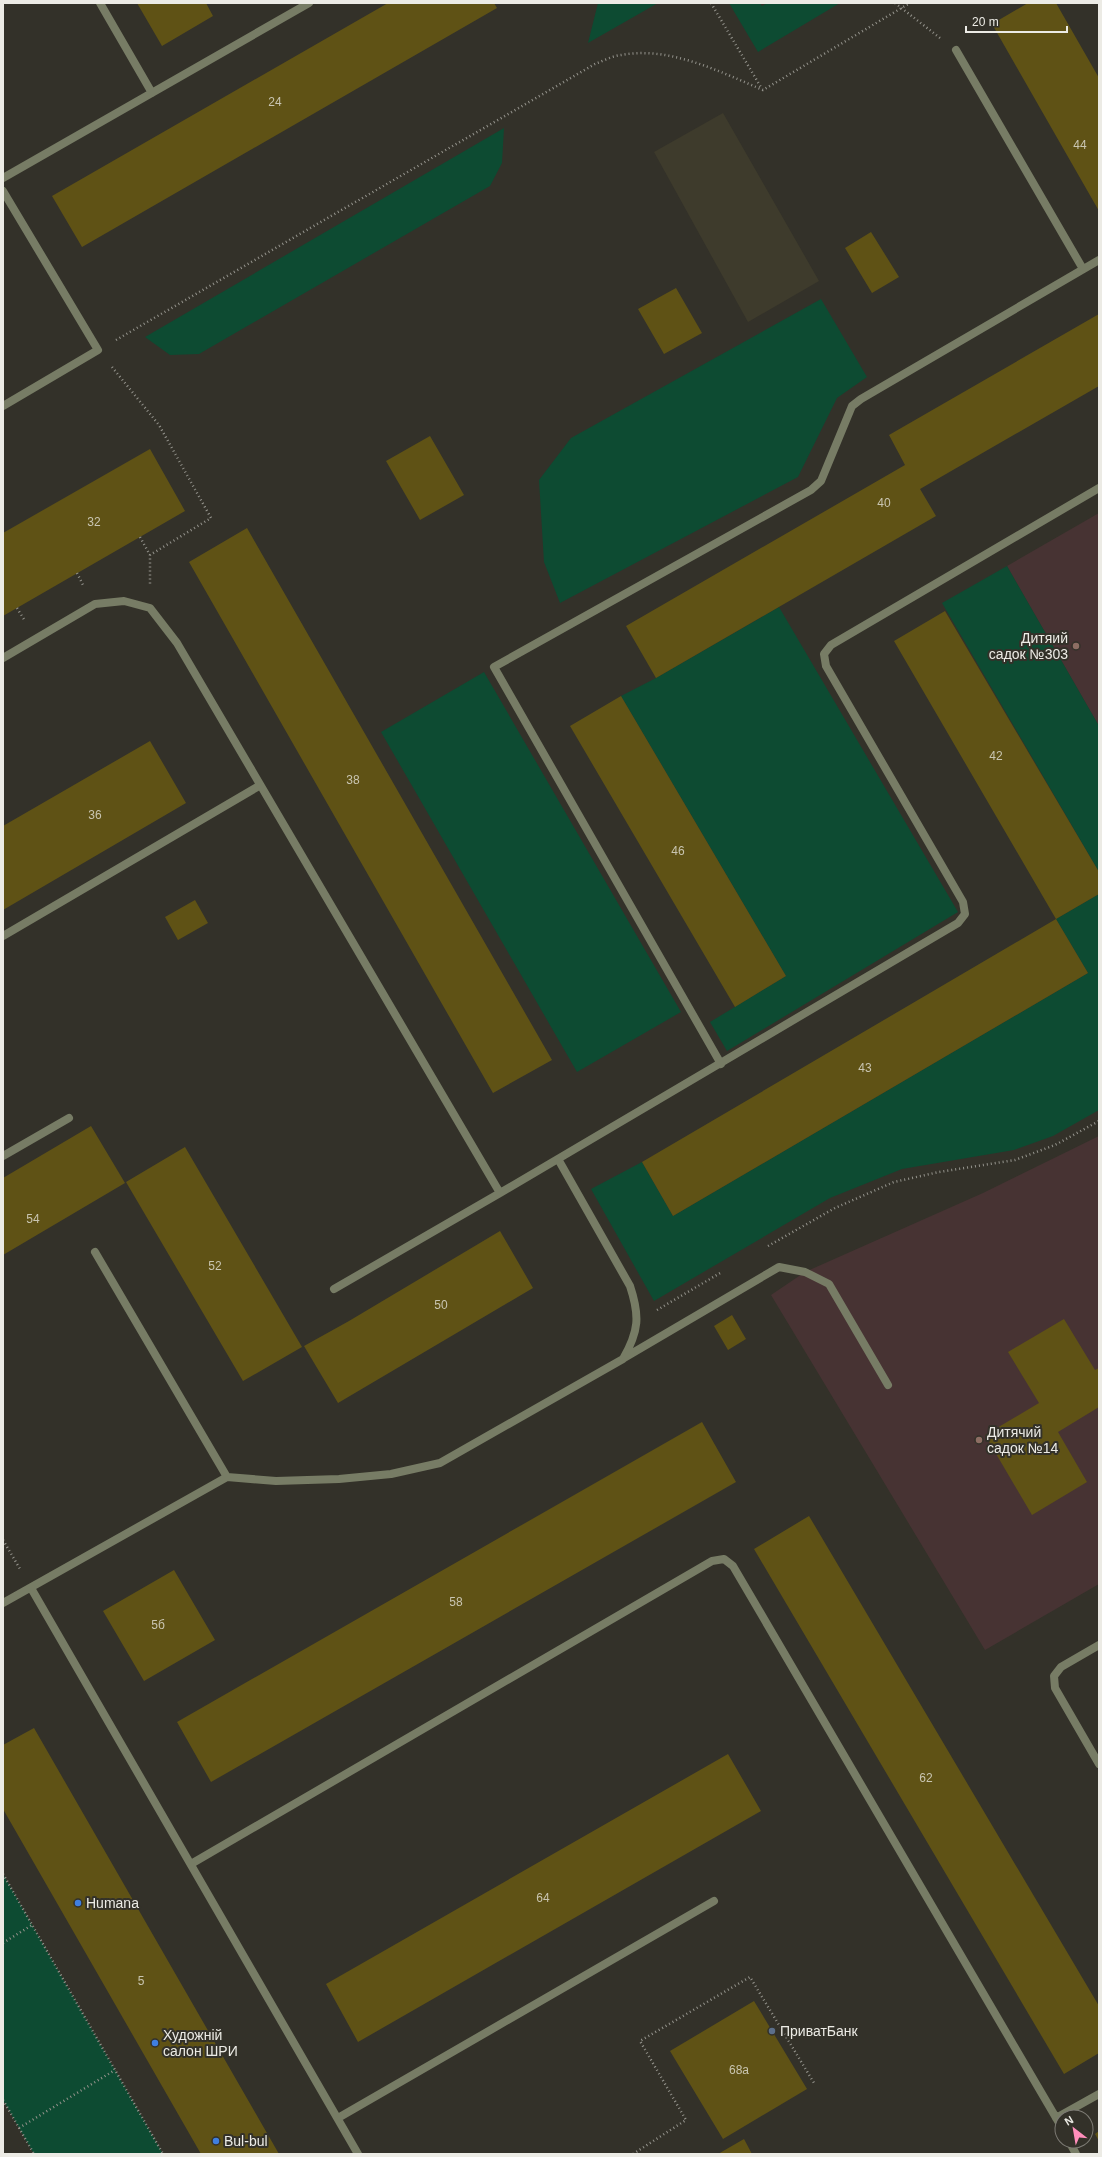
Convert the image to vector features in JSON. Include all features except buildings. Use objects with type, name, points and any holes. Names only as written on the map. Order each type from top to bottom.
[{"type":"lane","points":[[100,3],[152,93]]},
{"type":"lane","points":[[3,178],[309,3]]},
{"type":"lane","points":[[956,50],[1083,269]]},
{"type":"lane","points":[[3,191],[98,350],[3,406]]},
{"type":"lane","points":[[721,1064],[494,667],[811,490],[821,481],[852,406],[861,399],[1099,260]]},
{"type":"lane","points":[[334,1289],[721,1064],[958,923],[965,914],[963,902],[826,666],[824,654],[831,645],[1099,488]]},
{"type":"lane","points":[[3,658],[95,604],[124,600],[150,608],[177,643],[500,1193]]},
{"type":"lane","points":[[3,936],[260,786]]},
{"type":"lane","points":[[3,1156],[69,1118]]},
{"type":"lane","points":[[558,1159],[630,1286],[636,1305],[637,1321],[634,1340],[623,1359]]},
{"type":"lane","points":[[94,1252],[227,1477]]},
{"type":"lane","points":[[3,1604],[227,1477],[276,1481],[339,1479],[391,1474],[440,1463],[623,1359],[779,1266],[805,1272],[828,1284],[888,1385]]},
{"type":"lane","points":[[191,1864],[712,1561],[724,1559],[733,1566],[1054,2115]]},
{"type":"lane","points":[[31,1588],[358,2154]]},
{"type":"lane","points":[[1099,1645],[1061,1667],[1054,1676],[1055,1688],[1099,1764]]},
{"type":"lane","points":[[338,2118],[714,1901]]},
{"type":"lane","points":[[1072,2109],[1099,2094]]},
{"type":"path","points":[[711,3],[763,90]]},
{"type":"path","points":[[895,3],[956,50]]},
{"type":"path","points":[[763,90],[910,3]]},
{"type":"path","points":[[150,554],[211,518],[159,425],[98,350],[594,64],[620,55],[647,53],[701,63],[763,90]]},
{"type":"path","points":[[140,537],[150,554],[150,608]]},
{"type":"path","points":[[766,1247],[835,1208],[894,1182],[939,1172],[1015,1160],[1055,1144],[1099,1121]]},
{"type":"path","points":[[637,1321],[726,1270]]},
{"type":"path","points":[[3,1540],[31,1588]]},
{"type":"path","points":[[3,1874],[163,2154]]},
{"type":"path","points":[[3,1943],[32,1925]]},
{"type":"path","points":[[632,2154],[686,2120],[640,2041],[750,1977],[814,2083]]},
{"type":"path","points":[[19,2128],[115,2070]]},
{"type":"path","points":[[3,2100],[34,2154]]},
{"type":"shaded area","points":[[723,113],[819,281],[748,322],[654,152]]},
{"type":"shaded area","name":"Дитяий садок №303","points":[[1099,513],[1099,726],[1007,566]]},
{"type":"shaded area","name":"Дитячий садок №14","points":[[1099,1136],[1099,1584],[985,1650],[771,1295],[805,1272],[983,1193]]},
{"type":"green space","points":[[598,3],[658,3],[588,43]]},
{"type":"green space","points":[[729,3],[760,3],[762,6],[767,3],[840,3],[758,52]]},
{"type":"green space","points":[[504,128],[502,163],[490,186],[199,354],[170,355],[145,337]]},
{"type":"green space","points":[[821,299],[867,377],[837,398],[798,477],[560,603],[544,562],[539,480],[571,438]]},
{"type":"green space","points":[[1007,566],[1099,726],[1099,872],[942,603]]},
{"type":"green space","points":[[779,607],[958,912],[727,1051],[710,1022],[786,976],[621,696],[656,678]]},
{"type":"green space","points":[[484,672],[681,1012],[577,1072],[381,732]]},
{"type":"green space","points":[[1099,894],[1099,1110],[1053,1136],[1014,1150],[902,1169],[830,1198],[654,1301],[591,1189],[642,1162],[673,1216],[1088,973],[1056,919]]},
{"type":"green space","points":[[3,1874],[163,2154],[34,2154],[3,2100]]},
{"type":"place","name":"Дитяий садок №303","points":[[1076,646]]},
{"type":"place","name":"Дитячий садок №14","points":[[979,1440]]},
{"type":"place","name":"Humana","points":[[78,1903]]},
{"type":"place","name":"ПриватБанк","points":[[772,2031]]},
{"type":"place","name":"Художній салон ШРИ","points":[[155,2043]]},
{"type":"place","name":"Bul-bul","points":[[216,2141]]}]
